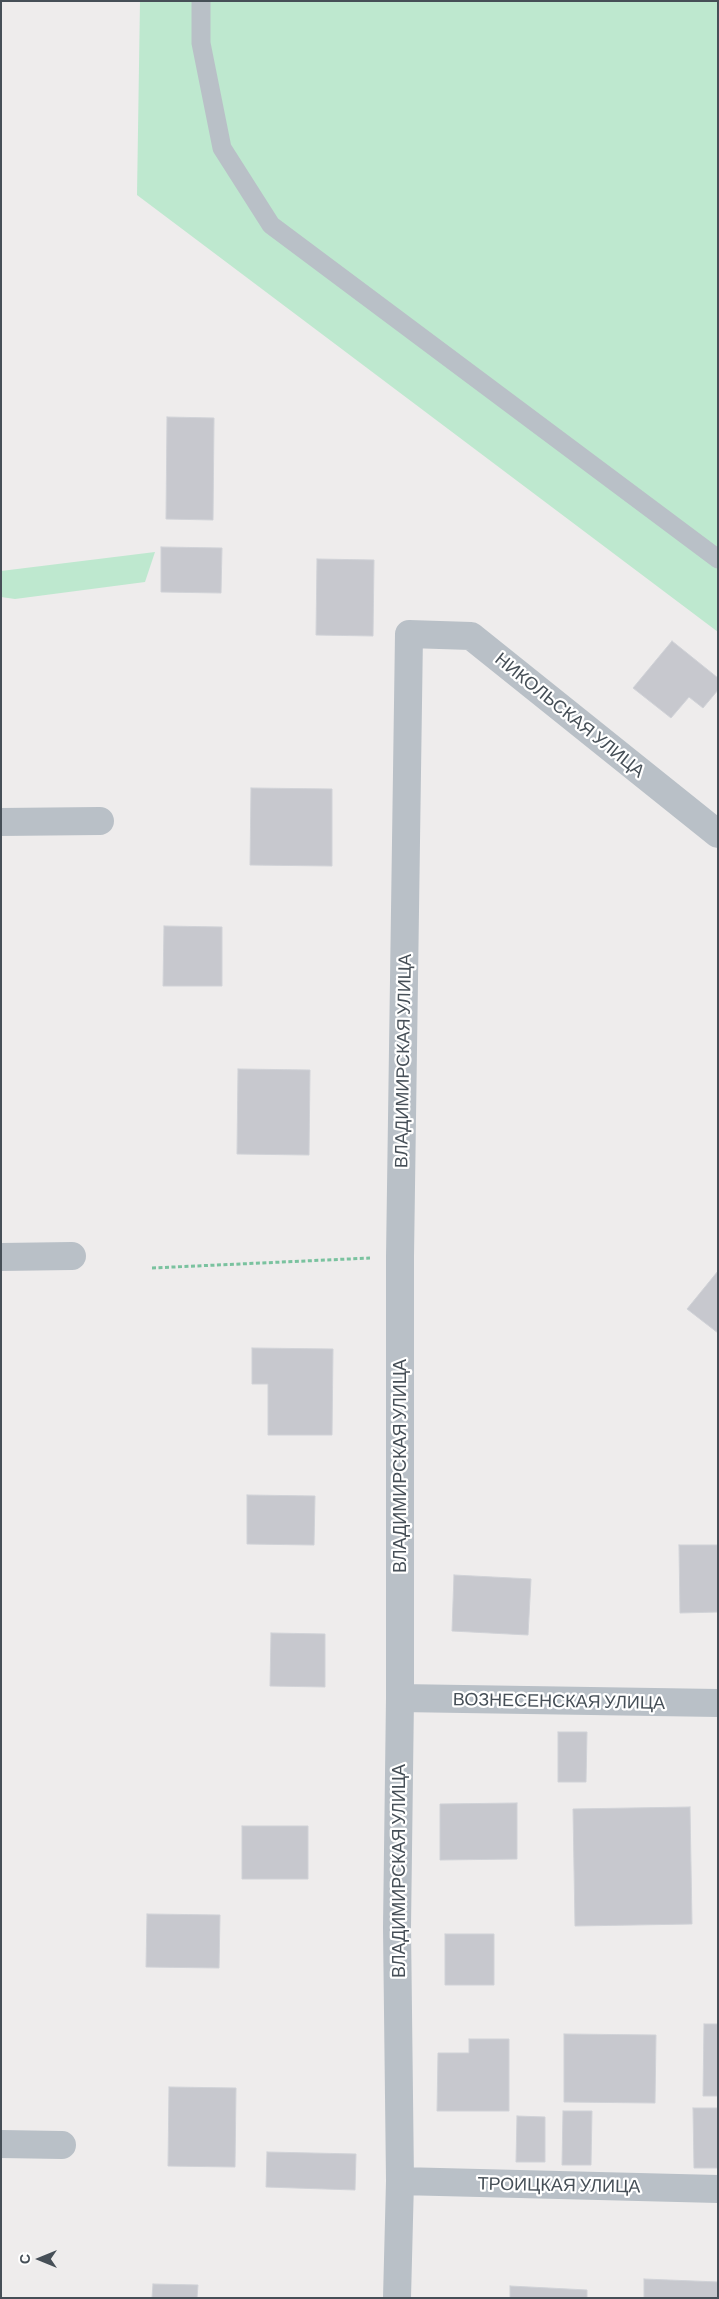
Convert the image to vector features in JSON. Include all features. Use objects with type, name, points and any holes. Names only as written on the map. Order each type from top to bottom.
[{"type":"street","name":"НИКОЛЬСКАЯ УЛИЦА","points":[[410,634],[471,636],[718,834]]},
{"type":"street","name":"ВЛАДИМИРСКАЯ УЛИЦА","points":[[397,2298],[400,2181],[397,1926],[400,1698],[400,1256],[410,634]]},
{"type":"street","points":[[1,822],[100,821]]},
{"type":"street","points":[[1,1257],[72,1256]]},
{"type":"street","name":"ВОЗНЕСЕНСКАЯ УЛИЦА","points":[[400,1698],[718,1703]]},
{"type":"street","points":[[1,2144],[62,2145]]},
{"type":"street","name":"ТРОИЦКАЯ УЛИЦА","points":[[400,2181],[718,2189]]},
{"type":"lane","points":[[201,1],[201,43],[222,148],[271,225],[718,559]]},
{"type":"path","points":[[152,1268],[400,1256]]},
{"type":"green space","points":[[140,1],[718,1],[718,632],[137,195]]},
{"type":"green space","points":[[155,552],[145,582],[15,599],[1,597],[1,571]]},
{"type":"building","points":[[167,417],[214,418],[213,520],[166,519]]},
{"type":"building","points":[[161,547],[222,548],[221,593],[161,592]]},
{"type":"building","points":[[317,559],[374,560],[373,636],[316,635]]},
{"type":"building","points":[[672,641],[718,678],[718,690],[703,708],[689,697],[671,718],[633,688]]},
{"type":"building","points":[[251,788],[332,789],[332,866],[250,865]]},
{"type":"building","points":[[164,926],[222,927],[222,986],[163,986]]},
{"type":"building","points":[[238,1069],[310,1070],[309,1155],[237,1154]]},
{"type":"building","points":[[718,1271],[718,1333],[687,1309]]},
{"type":"building","points":[[252,1348],[333,1349],[332,1435],[268,1435],[268,1384],[252,1384]]},
{"type":"building","points":[[247,1495],[315,1496],[314,1545],[247,1544]]},
{"type":"building","points":[[679,1545],[718,1545],[718,1612],[680,1613]]},
{"type":"building","points":[[454,1575],[531,1579],[528,1635],[452,1631]]},
{"type":"building","points":[[271,1633],[325,1634],[325,1687],[270,1686]]},
{"type":"building","points":[[558,1732],[587,1732],[586,1782],[558,1782]]},
{"type":"building","points":[[517,1803],[517,1859],[440,1860],[440,1804]]},
{"type":"building","points":[[690,1807],[692,1924],[575,1926],[573,1809]]},
{"type":"building","points":[[242,1826],[308,1826],[308,1879],[242,1879]]},
{"type":"building","points":[[147,1914],[220,1915],[219,1968],[146,1967]]},
{"type":"building","points":[[445,1934],[494,1934],[494,1985],[445,1985]]},
{"type":"building","points":[[704,2024],[718,2024],[718,2096],[703,2096]]},
{"type":"building","points":[[564,2034],[656,2035],[655,2103],[564,2102]]},
{"type":"building","points":[[469,2039],[509,2039],[509,2111],[437,2111],[438,2053],[469,2053]]},
{"type":"building","points":[[169,2087],[236,2088],[235,2167],[168,2166]]},
{"type":"building","points":[[693,2108],[718,2108],[718,2168],[694,2168]]},
{"type":"building","points":[[563,2111],[592,2111],[591,2165],[562,2165]]},
{"type":"building","points":[[517,2116],[545,2117],[545,2162],[516,2162]]},
{"type":"building","points":[[267,2152],[356,2154],[355,2190],[266,2187]]},
{"type":"building","points":[[644,2279],[718,2282],[718,2298],[644,2298]]},
{"type":"building","points":[[153,2284],[198,2285],[197,2298],[152,2298]]},
{"type":"building","points":[[510,2286],[587,2290],[587,2298],[510,2298]]}]
